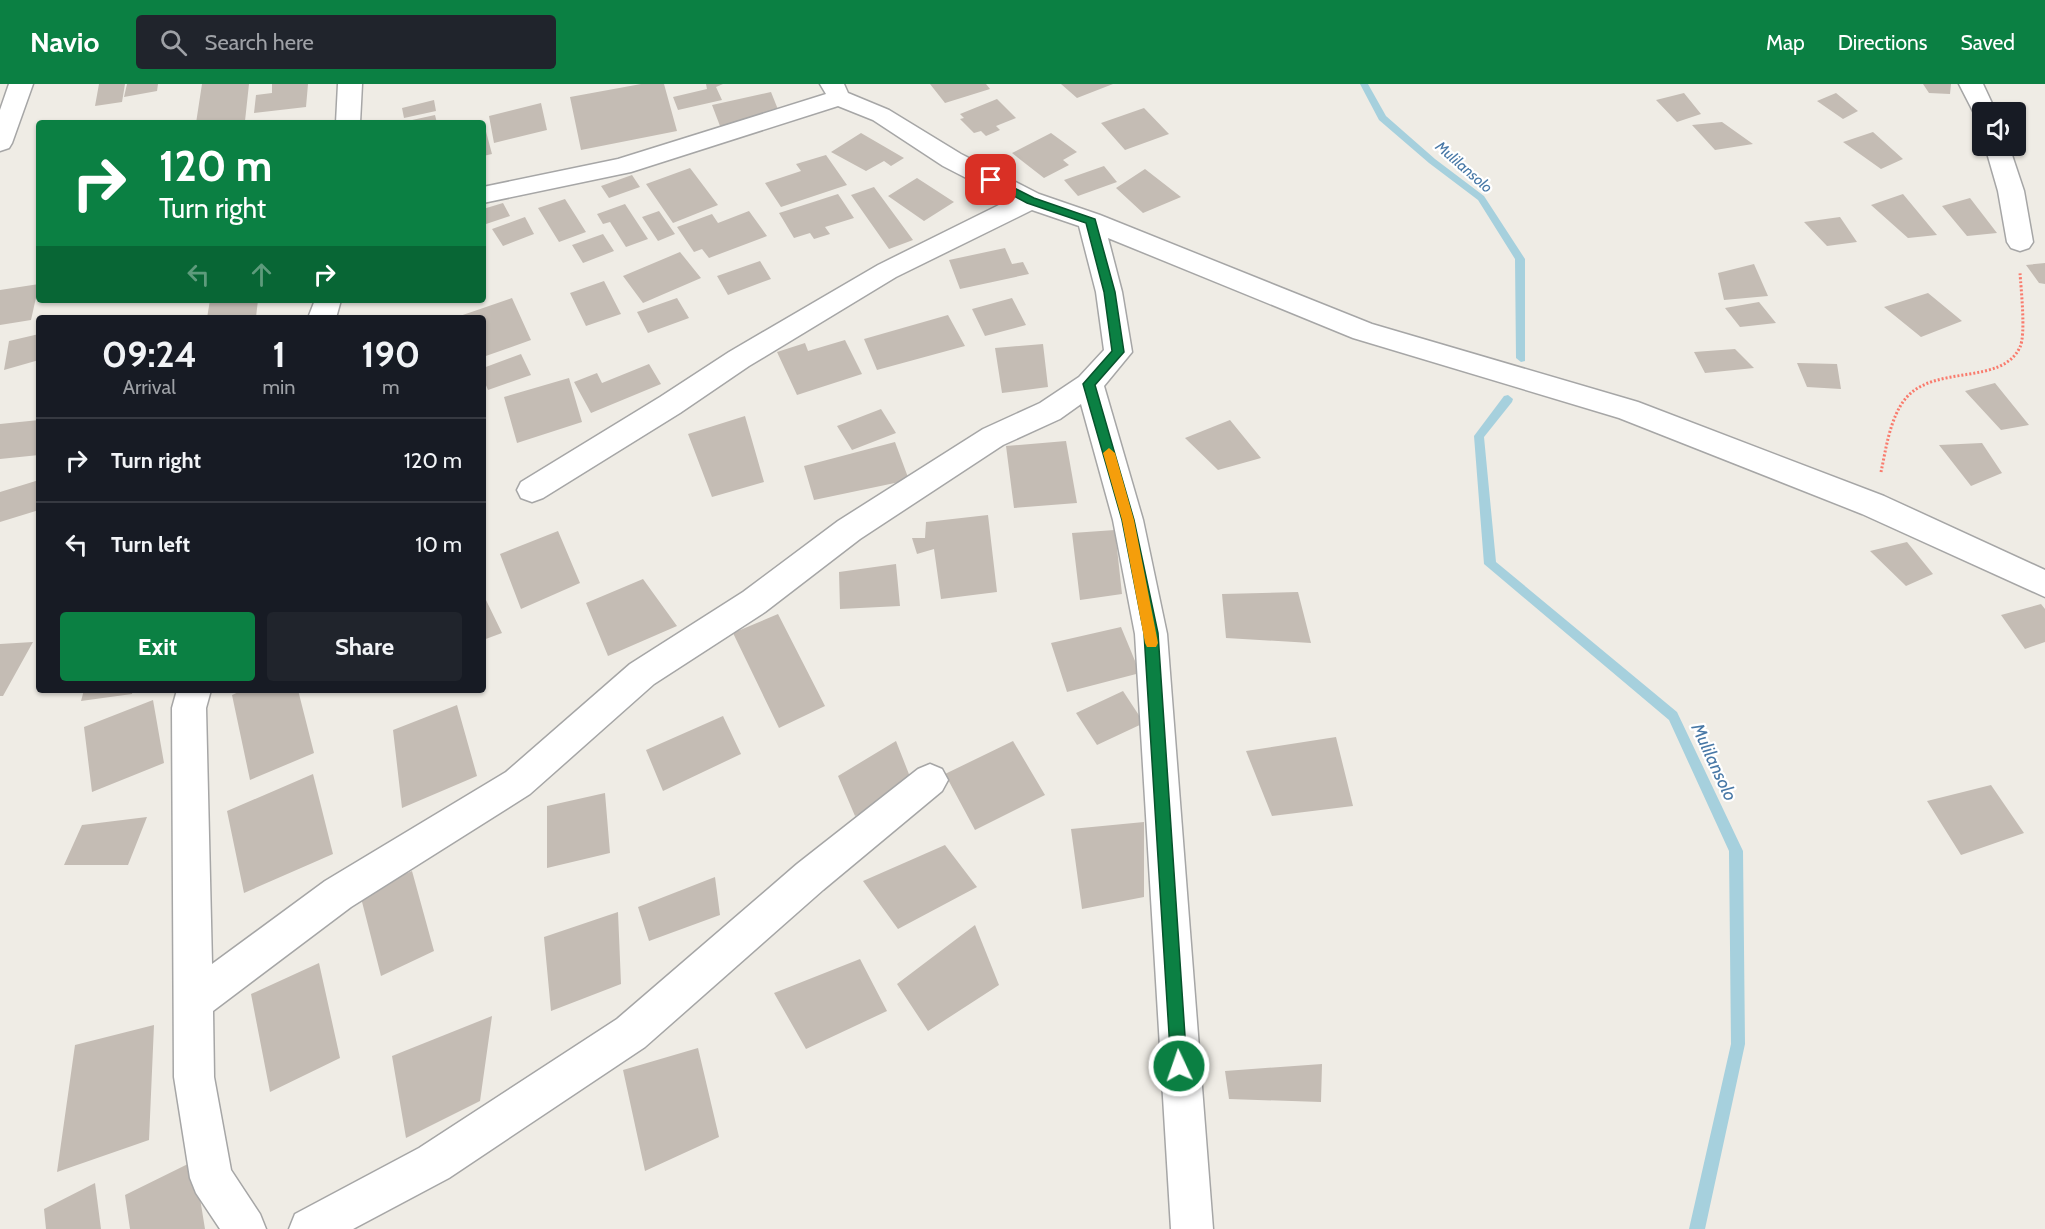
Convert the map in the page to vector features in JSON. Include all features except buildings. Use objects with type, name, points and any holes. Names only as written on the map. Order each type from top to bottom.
[{"type":"street","points":[[0,143],[21,84]]},
{"type":"street","points":[[348,120],[350,84]]},
{"type":"street","points":[[1971,84],[1979,102]]},
{"type":"street","points":[[486,194],[622,166],[835,91],[881,115],[952,160],[1030,200],[1091,221],[1363,331],[1628,410],[1873,504],[2045,584]]},
{"type":"street","points":[[2000,156],[2011,191],[2020,242]]},
{"type":"street","points":[[532,490],[670,405],[739,359],[887,271],[1030,200]]},
{"type":"street","points":[[194,1001],[338,894],[518,783],[642,674],[754,602],[849,530],[993,437],[1050,411],[1089,384],[1118,352],[1110,292],[1091,221]]},
{"type":"street","points":[[1089,384],[1128,520],[1151,633],[1192,1229]]},
{"type":"street","points":[[193,693],[189,708],[194,1077],[211,1178],[245,1229]]},
{"type":"street","points":[[310,1229],[434,1163],[631,1033],[810,877],[930,780]]},
{"type":"path","points":[[1873,504],[1890,437],[1904,400],[1919,384],[1945,375],[1983,372],[2007,363],[2021,345],[2020,242]]},
{"type":"waterway","name":"Mulilansolo","points":[[1364,84],[1382,118],[1432,161],[1481,198],[1520,259],[1521,358]]},
{"type":"waterway","name":"Mulilansolo","points":[[1508,399],[1479,436],[1490,564],[1673,716],[1736,851],[1738,1044],[1697,1229]]},
{"type":"slow traffic","points":[[1109,453],[1128,520],[1152,643]]},
{"type":"route","points":[[991,180],[1030,200],[1091,221],[1110,292],[1118,352],[1089,384],[1128,520],[1151,633],[1163,790],[1179,1066]]}]
